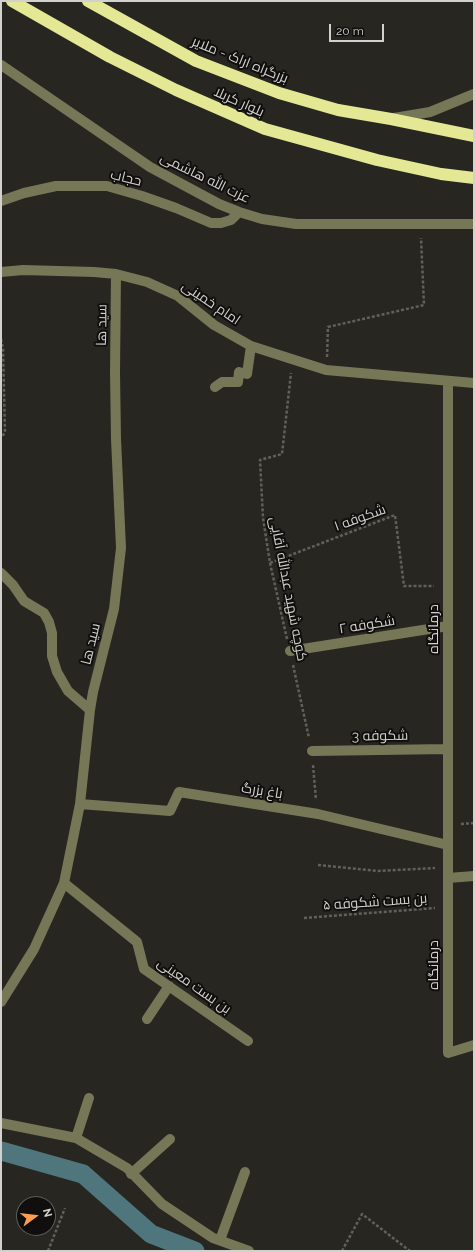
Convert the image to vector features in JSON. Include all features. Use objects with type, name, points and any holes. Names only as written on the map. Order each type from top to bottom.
[{"type":"highway","name":"بلوار کربلا","points":[[12,1],[143,74],[265,129],[377,160],[441,174],[474,178]]},
{"type":"highway","name":"بزرگراه اراک - ملایر","points":[[88,1],[196,61],[279,93],[338,110],[391,119]]},
{"type":"highway","points":[[391,119],[474,136]]},
{"type":"street","name":"عزت الله هاشمی","points":[[1,65],[150,167],[219,204],[239,212],[262,219],[296,224],[474,224]]},
{"type":"street","points":[[391,119],[430,112],[474,94]]},
{"type":"street","name":"حجاب","points":[[2,198],[56,186],[107,186],[162,203],[211,223],[221,223],[231,220],[239,212]]},
{"type":"street","name":"امام خمینی","points":[[1,272],[23,270],[116,274],[147,282],[178,296],[214,325],[251,346],[326,370],[474,383]]},
{"type":"street","name":"سید ها","points":[[1,1002],[34,948],[64,883],[80,804],[93,692],[114,609],[120,548],[115,372],[116,274]]},
{"type":"street","points":[[216,387],[222,382],[238,382],[239,372],[247,374],[251,346]]},
{"type":"street","name":"درمانگاه","points":[[448,380],[448,1053],[474,1045]]},
{"type":"street","points":[[1,573],[13,585],[24,601],[44,613],[49,622],[52,633],[52,656],[57,672],[68,691],[90,710]]},
{"type":"street","name":"شکوفه ۲","points":[[290,651],[448,626]]},
{"type":"street","name":"شکوفه 3","points":[[312,751],[448,749]]},
{"type":"street","name":"باغ بزرگ","points":[[80,804],[170,811],[179,792],[318,814],[448,845]]},
{"type":"street","points":[[448,878],[474,876]]},
{"type":"street","name":"بن بست معینی","points":[[64,883],[137,942],[144,969],[248,1041]]},
{"type":"street","points":[[147,1020],[170,986]]},
{"type":"street","points":[[76,1138],[89,1098]]},
{"type":"street","points":[[1,1123],[76,1138],[127,1168],[131,1174],[162,1204],[213,1238],[249,1251]]},
{"type":"street","points":[[131,1174],[170,1139]]},
{"type":"street","points":[[220,1240],[245,1172]]},
{"type":"path","points":[[326,370],[328,327],[424,305],[421,223]]},
{"type":"path","points":[[1,339],[3,349],[4,433],[1,437]]},
{"type":"path","name":"کوچه شهید عبدالله آقایی","points":[[293,359],[282,454],[260,460],[263,518],[270,563],[312,751],[318,814]]},
{"type":"path","name":"شکوفه ۱","points":[[270,563],[395,515],[404,586],[448,586]]},
{"type":"path","points":[[318,865],[378,871],[448,867]]},
{"type":"path","name":"بن بست شکوفه ۵","points":[[304,918],[448,907]]},
{"type":"path","points":[[48,1251],[65,1208]]},
{"type":"path","points":[[342,1251],[362,1214],[410,1251]]},
{"type":"waterway","points":[[1,1151],[83,1174],[151,1234],[195,1251]]}]
